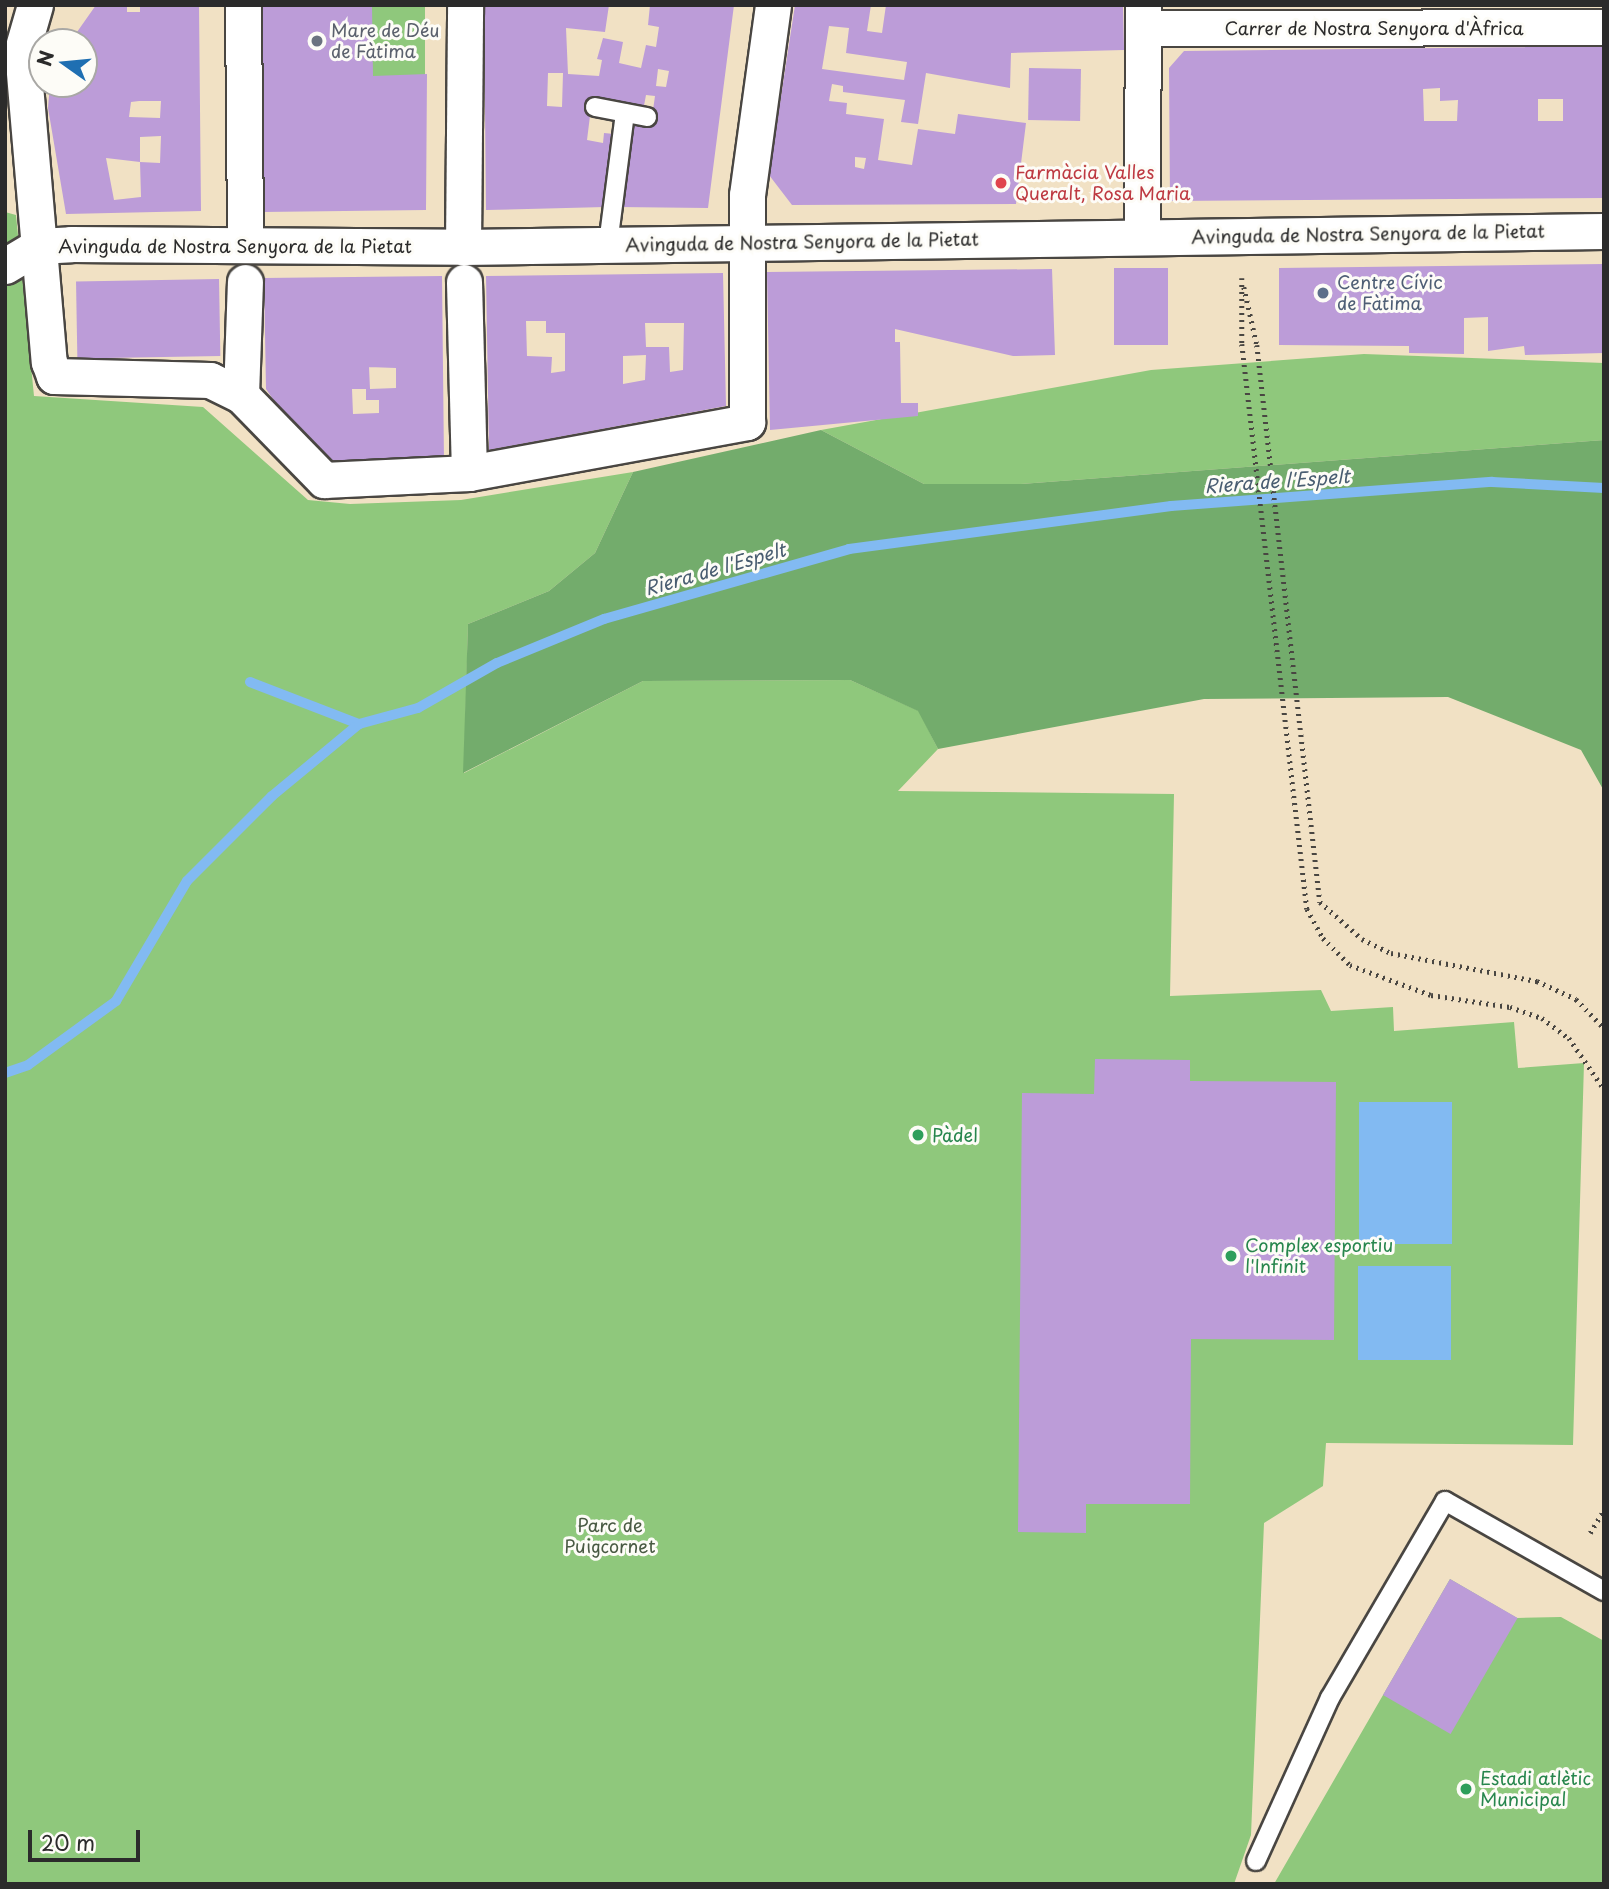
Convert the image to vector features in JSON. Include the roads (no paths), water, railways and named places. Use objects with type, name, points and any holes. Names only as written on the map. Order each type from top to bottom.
[{"type":"street","points":[[35,5],[22,50],[38,246],[54,376],[210,380],[241,395],[324,480],[469,473],[747,422],[747,195],[772,5]]},
{"type":"street","points":[[243,5],[245,243]]},
{"type":"street","points":[[463,247],[465,5]]},
{"type":"street","points":[[1142,237],[1143,17]]},
{"type":"street","name":"Carrer de Nostra Senyora d'Àfrica","points":[[1143,17],[1485,17],[1604,27]]},
{"type":"street","name":"Avinguda de Nostra Senyora de la Pietat","points":[[5,266],[38,246],[245,243],[463,247],[1604,231]]},
{"type":"street","points":[[241,395],[245,282]]},
{"type":"street","points":[[464,282],[469,473]]},
{"type":"lane","points":[[595,107],[647,117]]},
{"type":"lane","points":[[608,244],[625,113]]},
{"type":"lane","points":[[1256,1861],[1330,1698],[1445,1501],[1604,1591]]},
{"type":"water","points":[[1359,1102],[1452,1102],[1452,1244],[1359,1244]]},
{"type":"water","points":[[1358,1266],[1451,1266],[1451,1360],[1358,1360]]},
{"type":"waterway","name":"Riera de l'Espelt","points":[[5,1073],[28,1065],[116,1001],[187,881],[272,796],[359,724],[418,708],[497,663],[604,619],[849,549],[1171,506],[1492,482],[1604,488]]},
{"type":"waterway","points":[[250,682],[359,724]]},
{"type":"place","name":"Mare de Déu de Fàtima","points":[[317,41]]},
{"type":"place","name":"Farmàcia Valles Queralt, Rosa Maria","points":[[1001,183]]},
{"type":"place","name":"Centre Cívic de Fàtima","points":[[1323,293]]},
{"type":"place","name":"Pàdel","points":[[918,1135]]},
{"type":"place","name":"Complex esportiu l'Infinit","points":[[1231,1256]]},
{"type":"place","name":"Estadi atlètic Municipal","points":[[1466,1789]]},
{"type":"park label","name":"Parc de Puigcornet","points":[[610,1536]]}]
